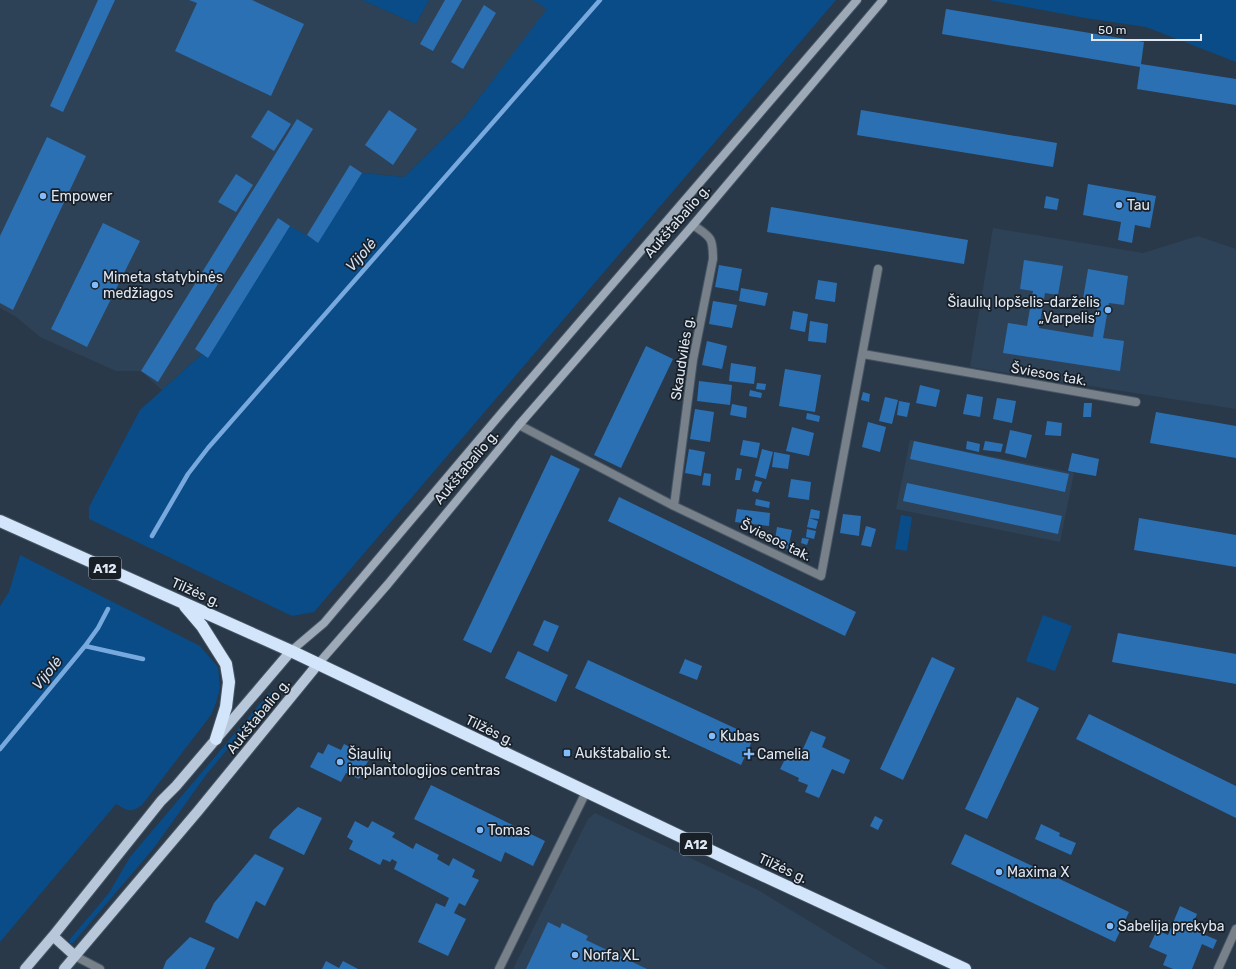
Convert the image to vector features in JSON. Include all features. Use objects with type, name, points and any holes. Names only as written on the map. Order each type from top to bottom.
[{"type":"highway","name":"Tilžės g.","points":[[0,521],[291,651],[748,869],[965,969]]},
{"type":"highway","points":[[183,603],[202,626],[226,664],[229,682],[226,707],[216,739]]},
{"type":"main road","name":"Aukštabalio g.","points":[[24,969],[53,936],[161,801],[176,786],[291,651],[324,623],[576,326],[857,0]]},
{"type":"main road","name":"Aukštabalio g.","points":[[64,969],[198,811],[318,664],[388,584],[519,425],[693,225],[883,0]]},
{"type":"main road","points":[[53,936],[75,956]]},
{"type":"street","name":"Skaudvilės g.","points":[[674,506],[693,360],[713,259],[713,244],[709,236],[693,225]]},
{"type":"street","name":"Šviesos tak.","points":[[519,425],[674,506],[821,576],[878,269]]},
{"type":"street","name":"Šviesos tak.","points":[[863,354],[1136,402]]},
{"type":"street","points":[[499,969],[586,792]]},
{"type":"street","points":[[1218,969],[1236,929]]},
{"type":"street","points":[[75,956],[100,969]]},
{"type":"shaded area","points":[[0,0],[362,0],[416,24],[429,0],[533,0],[548,9],[463,119],[404,177],[362,173],[318,243],[208,358],[202,354],[162,390],[141,371],[116,371],[40,337],[15,316],[0,308]]},
{"type":"shaded area","points":[[362,0],[429,0],[416,24]]},
{"type":"shaded area","points":[[533,0],[836,0],[314,612],[292,616],[89,519],[89,507],[140,410],[202,354],[208,357],[290,226],[318,242],[362,173],[404,177],[463,119],[547,9]]},
{"type":"shaded area","points":[[989,0],[1236,0],[1236,62],[1146,27],[1085,18]]},
{"type":"shaded area","name":"Šiaulių lopšelis-darželis „Varpelis“","points":[[993,228],[1143,253],[1198,236],[1236,249],[1236,409],[970,367]]},
{"type":"shaded area","points":[[910,440],[1074,473],[1060,542],[896,509]]},
{"type":"shaded area","points":[[901,515],[912,517],[907,551],[895,549]]},
{"type":"shaded area","points":[[20,555],[200,646],[218,667],[220,688],[211,715],[142,805],[138,808],[129,810],[116,804],[0,942],[0,606],[9,592]]},
{"type":"shaded area","points":[[1043,615],[1072,626],[1055,671],[1026,661]]},
{"type":"shaded area","points":[[269,693],[271,693],[271,697],[206,775],[153,849],[73,943],[70,943],[70,939],[109,893],[130,857]]},
{"type":"shaded area","points":[[595,813],[758,890],[888,969],[513,969],[588,819]]},
{"type":"building","points":[[98,0],[115,0],[63,112],[50,106]]},
{"type":"building","points":[[189,0],[252,0],[304,24],[271,96],[175,51],[197,3]]},
{"type":"building","points":[[445,0],[462,0],[433,51],[420,44]]},
{"type":"building","points":[[484,5],[496,13],[463,69],[451,62]]},
{"type":"building","points":[[946,9],[1144,42],[1141,64],[1236,79],[1236,105],[1137,89],[1140,67],[942,34]]},
{"type":"building","points":[[268,110],[291,124],[274,151],[251,137]]},
{"type":"building","points":[[389,110],[417,129],[393,165],[365,145]]},
{"type":"building","points":[[861,110],[1057,143],[1053,167],[857,135]]},
{"type":"building","points":[[297,119],[313,129],[158,382],[141,371]]},
{"type":"building","name":"Empower","points":[[47,137],[86,156],[13,310],[0,303],[0,236]]},
{"type":"building","points":[[350,165],[362,173],[318,243],[307,235]]},
{"type":"building","points":[[236,174],[253,185],[236,212],[218,202]]},
{"type":"building","name":"Tau","points":[[1088,184],[1156,196],[1150,228],[1135,225],[1132,243],[1118,240],[1121,222],[1083,215]]},
{"type":"building","points":[[1046,196],[1059,199],[1057,210],[1044,208]]},
{"type":"building","points":[[771,207],[968,240],[964,264],[767,232]]},
{"type":"building","points":[[278,218],[290,226],[208,358],[195,349]]},
{"type":"building","name":"Mimeta statybinės medžiagos","points":[[103,223],[140,241],[87,347],[51,329]]},
{"type":"building","points":[[1024,260],[1063,266],[1058,295],[1045,293],[1039,328],[1093,337],[1098,301],[1083,299],[1088,269],[1128,276],[1124,305],[1109,303],[1103,338],[1124,341],[1120,371],[1003,353],[1008,323],[1027,326],[1033,291],[1020,289]]},
{"type":"building","points":[[719,265],[742,269],[738,291],[715,287]]},
{"type":"building","points":[[818,280],[837,283],[835,302],[815,299]]},
{"type":"building","points":[[741,288],[768,293],[765,306],[739,301]]},
{"type":"building","points":[[713,301],[737,305],[732,328],[709,324]]},
{"type":"building","points":[[793,311],[808,314],[805,332],[790,329]]},
{"type":"building","points":[[810,321],[828,324],[826,343],[808,341]]},
{"type":"building","points":[[707,341],[727,346],[722,369],[702,365]]},
{"type":"building","points":[[646,346],[673,359],[621,468],[594,455]]},
{"type":"building","points":[[731,363],[756,367],[754,384],[729,381]]},
{"type":"building","points":[[785,369],[821,375],[815,412],[779,406]]},
{"type":"building","points":[[699,381],[732,385],[730,405],[697,401]]},
{"type":"building","points":[[757,383],[766,384],[765,390],[756,389]]},
{"type":"building","points":[[920,385],[940,390],[936,407],[916,403]]},
{"type":"building","points":[[750,390],[762,393],[761,398],[749,396]]},
{"type":"building","points":[[863,392],[870,394],[869,402],[861,400]]},
{"type":"building","points":[[967,394],[983,397],[980,417],[963,414]]},
{"type":"building","points":[[885,397],[898,400],[892,424],[879,421]]},
{"type":"building","points":[[997,398],[1016,401],[1012,423],[993,419]]},
{"type":"building","points":[[899,401],[910,403],[907,417],[897,415]]},
{"type":"building","points":[[1084,403],[1092,403],[1091,417],[1083,417]]},
{"type":"building","points":[[732,404],[747,407],[746,418],[730,415]]},
{"type":"building","points":[[695,409],[714,412],[710,442],[690,439]]},
{"type":"building","points":[[1156,412],[1236,426],[1236,458],[1150,443]]},
{"type":"building","points":[[807,413],[820,416],[819,422],[806,419]]},
{"type":"building","points":[[1047,421],[1062,423],[1061,436],[1045,435]]},
{"type":"building","points":[[868,422],[886,427],[880,452],[862,447]]},
{"type":"building","points":[[792,427],[814,433],[809,456],[786,451]]},
{"type":"building","points":[[1010,430],[1032,435],[1026,458],[1005,453]]},
{"type":"building","points":[[743,440],[760,443],[757,458],[740,455]]},
{"type":"building","points":[[914,441],[1069,474],[1065,492],[910,459]]},
{"type":"building","points":[[967,441],[980,444],[979,452],[966,449]]},
{"type":"building","points":[[985,441],[1003,444],[1001,452],[983,450]]},
{"type":"building","points":[[689,449],[705,452],[701,476],[685,473]]},
{"type":"building","points":[[762,449],[773,452],[766,479],[755,476]]},
{"type":"building","points":[[774,452],[790,455],[788,469],[772,467]]},
{"type":"building","points":[[1072,453],[1099,459],[1096,476],[1068,471]]},
{"type":"building","points":[[551,455],[580,469],[491,653],[463,640]]},
{"type":"building","points":[[737,468],[742,469],[740,480],[735,480]]},
{"type":"building","points":[[704,473],[711,474],[710,486],[702,485]]},
{"type":"building","points":[[791,479],[811,482],[809,500],[788,497]]},
{"type":"building","points":[[755,480],[762,482],[758,493],[752,491]]},
{"type":"building","points":[[907,483],[1062,516],[1058,534],[903,501]]},
{"type":"building","points":[[619,497],[856,612],[845,636],[608,521]]},
{"type":"building","points":[[756,499],[770,502],[769,508],[755,505]]},
{"type":"building","points":[[737,509],[770,513],[769,526],[735,522]]},
{"type":"building","points":[[811,509],[820,511],[819,519],[809,518]]},
{"type":"building","points":[[843,514],[861,516],[859,536],[840,533]]},
{"type":"building","points":[[809,518],[818,521],[816,529],[807,527]]},
{"type":"building","points":[[1139,518],[1236,535],[1236,567],[1134,550]]},
{"type":"building","points":[[866,526],[876,529],[871,547],[861,545]]},
{"type":"building","points":[[777,527],[792,530],[788,549],[774,546]]},
{"type":"building","points":[[807,529],[816,531],[814,539],[806,537]]},
{"type":"building","points":[[802,538],[809,539],[807,545],[801,543]]},
{"type":"building","points":[[544,620],[559,626],[548,652],[533,645]]},
{"type":"building","points":[[1118,633],[1236,654],[1236,684],[1112,662]]},
{"type":"building","points":[[518,651],[568,675],[556,702],[505,678]]},
{"type":"building","points":[[932,657],[955,668],[903,780],[880,769]]},
{"type":"building","points":[[685,659],[702,666],[697,680],[679,673]]},
{"type":"building","points":[[588,660],[754,737],[741,765],[575,688]]},
{"type":"building","points":[[1017,697],[1039,708],[987,819],[965,809]]},
{"type":"building","points":[[1089,714],[1236,786],[1236,818],[1076,739]]},
{"type":"building","points":[[811,731],[826,737],[822,747],[850,760],[844,774],[832,769],[819,798],[805,792],[808,785],[798,781],[799,778],[780,769],[787,755],[798,760]]},
{"type":"building","name":"Šiaulių implantologijos centras","points":[[328,744],[341,750],[344,744],[370,757],[359,779],[346,773],[341,782],[310,767],[318,752],[323,754]]},
{"type":"building","name":"Tomas","points":[[431,785],[545,841],[533,866],[505,852],[501,862],[414,819]]},
{"type":"building","points":[[298,807],[322,818],[304,855],[269,838],[273,830]]},
{"type":"building","points":[[875,816],[883,820],[878,830],[870,826]]},
{"type":"building","points":[[355,821],[368,828],[372,821],[395,833],[392,837],[413,849],[416,843],[439,855],[437,859],[449,866],[453,858],[475,870],[472,877],[479,880],[465,906],[459,903],[454,913],[466,919],[448,956],[418,942],[436,903],[445,907],[449,898],[394,869],[397,862],[392,859],[390,862],[383,859],[380,865],[349,849],[353,841],[347,837]]},
{"type":"building","points":[[1041,824],[1060,833],[1059,836],[1076,843],[1071,855],[1035,839]]},
{"type":"building","points":[[965,834],[1129,912],[1115,942],[951,864]]},
{"type":"building","points":[[255,854],[284,868],[265,906],[256,901],[238,939],[205,922],[214,903]]},
{"type":"building","points":[[1180,906],[1197,914],[1191,929],[1217,940],[1213,949],[1202,944],[1192,969],[1173,969],[1163,965],[1167,955],[1149,947],[1157,930],[1168,935]]},
{"type":"building","name":"Norfa XL","points":[[548,922],[560,928],[562,923],[588,936],[586,940],[647,969],[526,969]]},
{"type":"building","points":[[190,937],[215,948],[205,969],[163,969],[166,961]]},
{"type":"building","points":[[326,961],[339,968],[343,961],[358,969],[322,969]]},
{"type":"waterway","name":"Vijolė","points":[[152,536],[188,474],[208,448],[600,0]]},
{"type":"waterway","name":"Vijolė","points":[[0,749],[85,646],[98,628],[108,609]]},
{"type":"waterway","points":[[85,646],[143,659]]},
{"type":"place","name":"Empower","points":[[43,196]]},
{"type":"place","name":"Tau","points":[[1119,205]]},
{"type":"place","name":"Mimeta statybinės medžiagos","points":[[95,285]]},
{"type":"place","name":"Šiaulių lopšelis-darželis „Varpelis“","points":[[1108,310]]},
{"type":"place","name":"Kubas","points":[[712,736]]},
{"type":"place","name":"Aukštabalio st.","points":[[567,753]]},
{"type":"place","name":"Camelia","points":[[749,754]]},
{"type":"place","name":"Šiaulių implantologijos centras","points":[[340,762]]},
{"type":"place","name":"Tomas","points":[[480,830]]},
{"type":"place","name":"Maxima X","points":[[999,872]]},
{"type":"place","name":"Sabelija prekyba","points":[[1110,926]]},
{"type":"place","name":"Norfa XL","points":[[575,955]]}]
